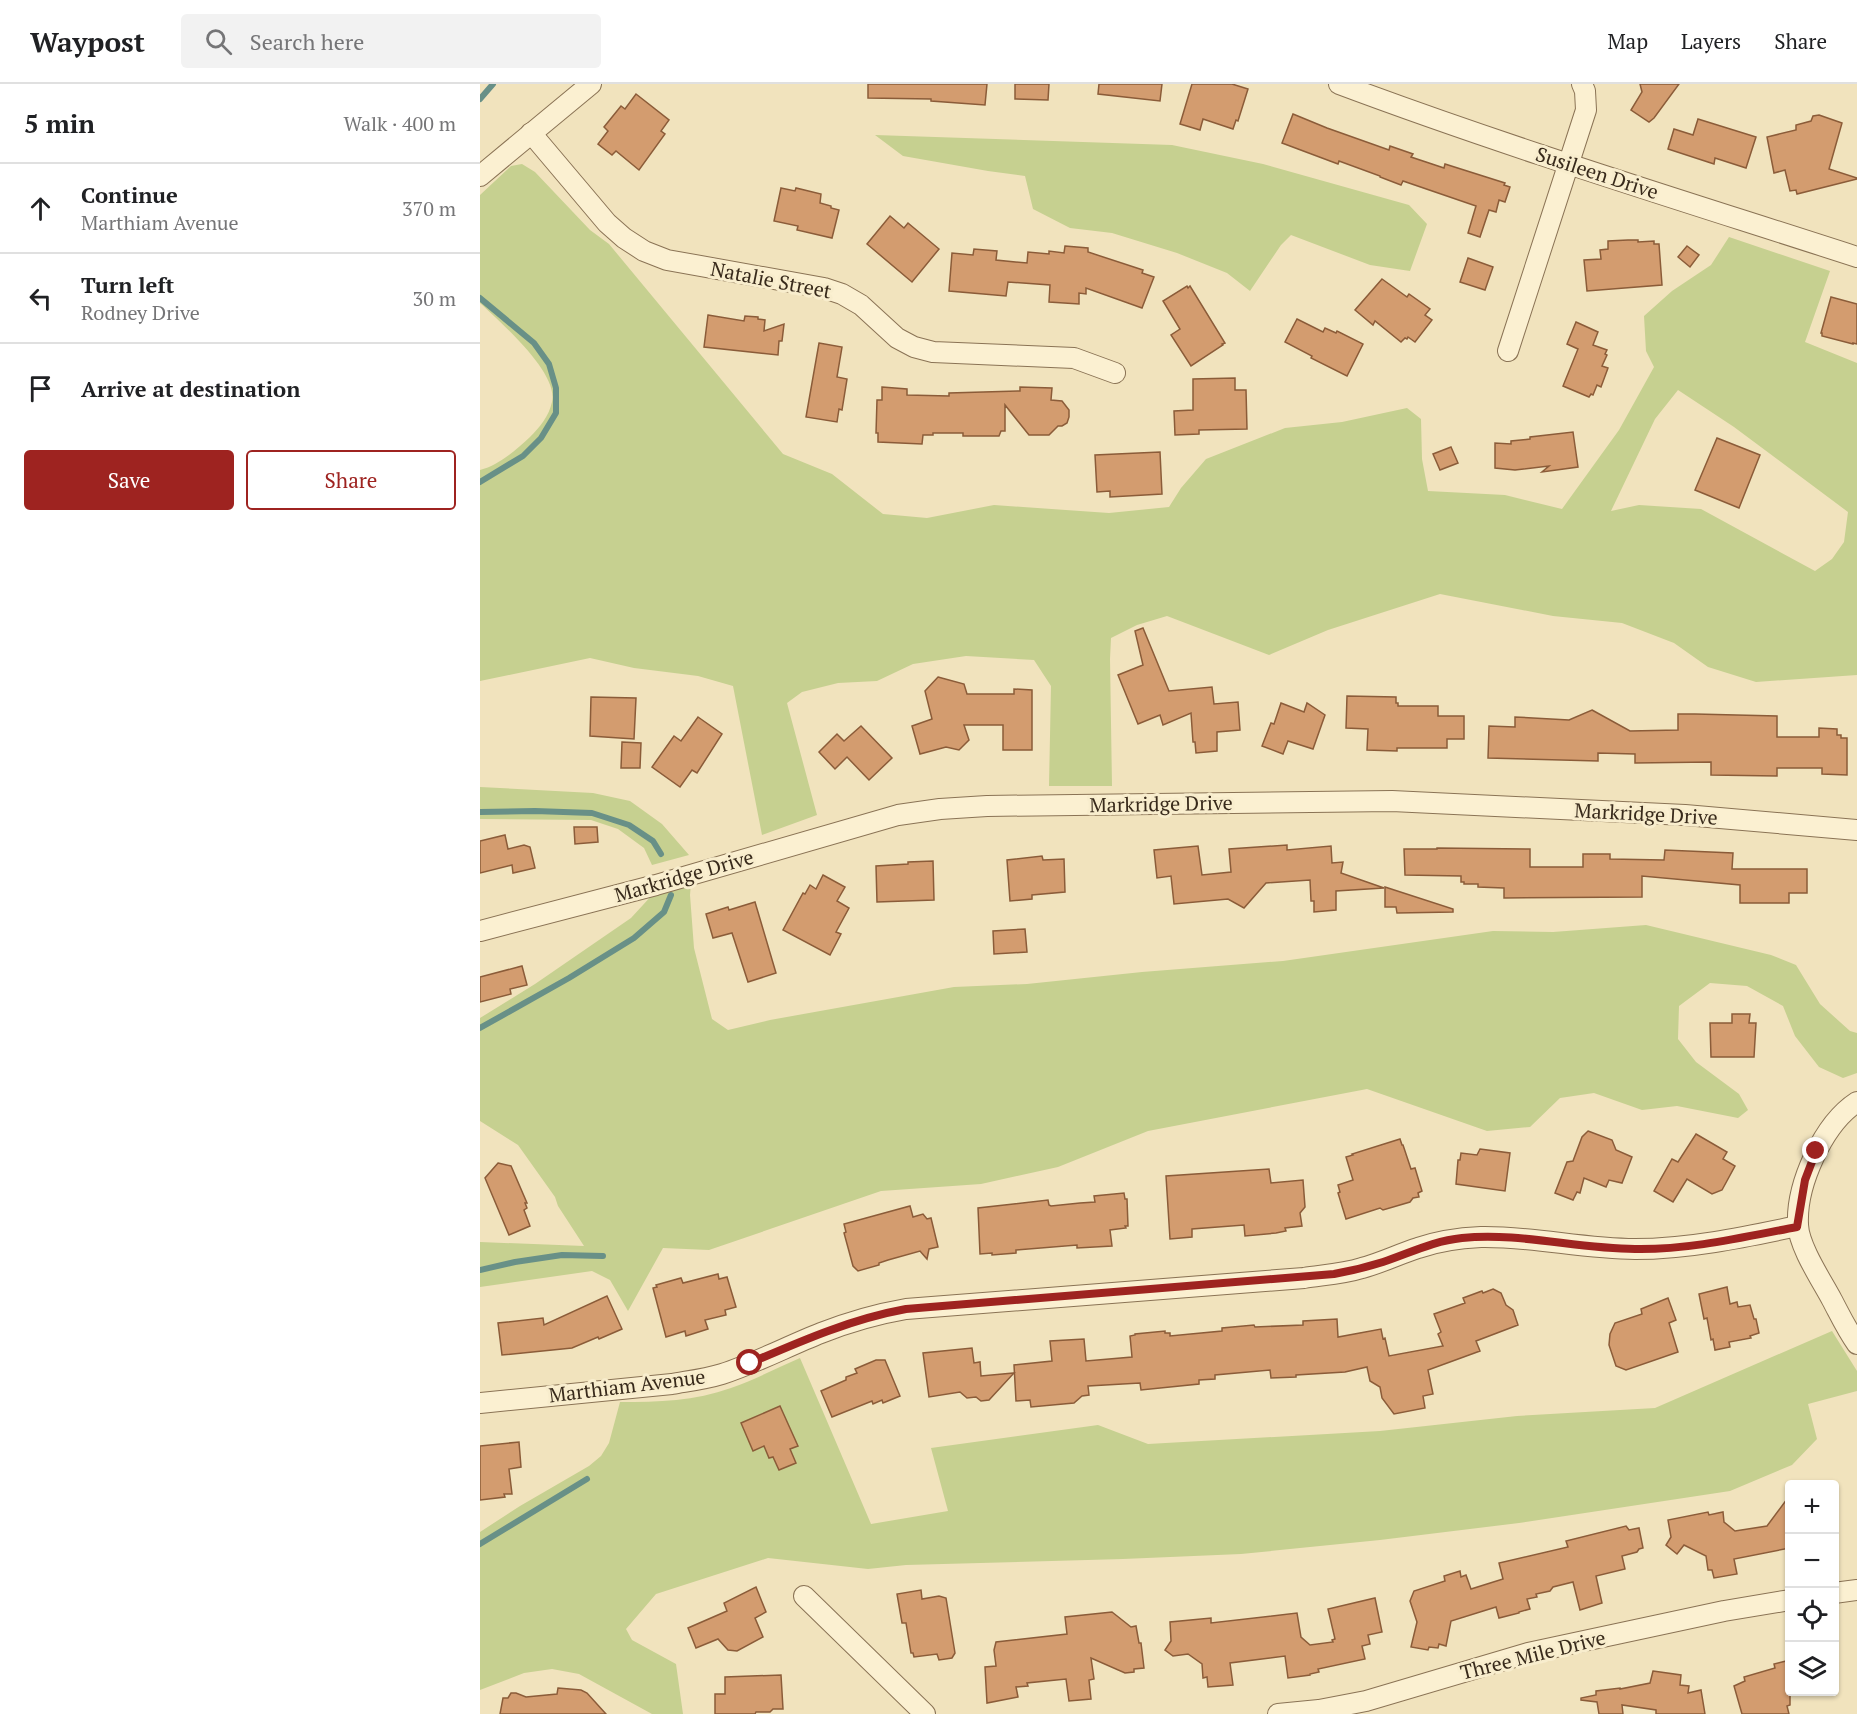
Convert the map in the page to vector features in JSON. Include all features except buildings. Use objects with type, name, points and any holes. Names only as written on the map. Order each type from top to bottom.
[{"type":"street","points":[[480,176],[591,84]]},
{"type":"street","name":"Susileen Drive","points":[[1339,84],[1418,114],[1568,165],[1857,257]]},
{"type":"street","points":[[1508,351],[1586,110],[1585,91],[1582,84]]},
{"type":"street","name":"Natalie Street","points":[[531,134],[607,223],[644,251],[667,260],[824,288],[842,294],[861,305],[897,338],[914,347],[933,352],[1074,358],[1114,373]]},
{"type":"street","name":"Markridge Drive","points":[[480,931],[665,883],[898,815],[940,809],[1392,801],[1685,814],[1857,830]]},
{"type":"street","points":[[1857,1102],[1841,1115],[1816,1151],[1805,1180],[1797,1227],[1814,1267],[1857,1344]]},
{"type":"street","name":"Marthiam Avenue","points":[[480,1403],[672,1384],[700,1379],[732,1370],[822,1332],[880,1314],[906,1309],[1334,1274],[1386,1261],[1417,1248],[1481,1237],[1634,1249],[1694,1245],[1797,1227]]},
{"type":"street","points":[[1839,1592],[1857,1590]]},
{"type":"street","points":[[804,1596],[925,1714]]},
{"type":"street","name":"Three Mile Drive","points":[[1278,1714],[1320,1710],[1366,1701],[1528,1653],[1725,1611],[1785,1601]]},
{"type":"green space","points":[[875,135],[1172,145],[1263,164],[1409,205],[1427,224],[1410,271],[1370,265],[1291,235],[1281,245],[1250,291],[1227,273],[1177,253],[1112,233],[1070,228],[1033,209],[1025,176],[903,156]]},
{"type":"green space","points":[[522,164],[535,172],[590,230],[609,244],[783,454],[832,474],[883,514],[927,518],[994,505],[1109,513],[1169,507],[1181,488],[1206,459],[1285,428],[1342,422],[1407,408],[1421,419],[1422,459],[1428,491],[1505,495],[1562,509],[1619,430],[1654,367],[1646,351],[1644,316],[1672,291],[1711,265],[1729,237],[1830,271],[1805,342],[1857,363],[1857,675],[1756,682],[1708,667],[1674,643],[1622,623],[1553,616],[1440,594],[1328,630],[1269,655],[1167,616],[1137,625],[1111,638],[1112,786],[1049,786],[1051,686],[1034,660],[966,656],[913,664],[877,681],[838,683],[802,692],[787,703],[817,815],[762,835],[733,686],[698,676],[634,668],[590,658],[480,681],[480,470],[500,461],[530,437],[544,421],[552,402],[552,390],[538,363],[480,303],[480,195],[511,166]],"holes":[[[1678,390],[1734,427],[1848,512],[1844,542],[1832,559],[1815,571],[1701,509],[1639,505],[1611,511],[1655,419]]]},
{"type":"green space","points":[[480,787],[593,793],[630,801],[662,824],[689,855],[652,865],[644,848],[618,829],[591,820],[480,819]]},
{"type":"green space","points":[[691,883],[694,948],[712,1019],[728,1030],[770,1020],[954,987],[1027,984],[1283,961],[1493,931],[1553,932],[1646,925],[1771,955],[1796,965],[1820,1004],[1850,1031],[1857,1033],[1857,1073],[1843,1078],[1819,1067],[1795,1036],[1783,1006],[1747,986],[1710,983],[1679,1006],[1678,1039],[1696,1062],[1739,1094],[1748,1110],[1738,1118],[1677,1106],[1642,1110],[1594,1093],[1560,1098],[1530,1127],[1487,1131],[1367,1089],[1148,1131],[1058,1167],[981,1184],[881,1191],[709,1250],[663,1248],[628,1311],[610,1280],[592,1271],[480,1287],[480,1242],[584,1246],[558,1206],[555,1197],[518,1145],[480,1121],[480,1018],[535,984],[631,918],[654,893]]},
{"type":"green space","points":[[1832,1331],[1857,1371],[1857,1391],[1808,1404],[1817,1439],[1792,1465],[1730,1491],[1519,1523],[1241,1554],[906,1565],[868,1569],[768,1558],[656,1594],[626,1629],[632,1640],[676,1664],[683,1714],[652,1714],[579,1674],[552,1669],[524,1673],[480,1690],[480,1532],[589,1466],[601,1456],[609,1443],[620,1402],[662,1401],[704,1396],[740,1385],[800,1358],[871,1524],[948,1511],[931,1448],[1098,1425],[1148,1444],[1380,1431],[1517,1416],[1655,1408]]},
{"type":"waterway","points":[[480,99],[493,84]]},
{"type":"waterway","points":[[480,298],[534,343],[549,364],[556,388],[556,413],[541,438],[523,456],[480,482]]},
{"type":"waterway","points":[[480,812],[592,813],[629,825],[653,841],[661,854]]},
{"type":"waterway","points":[[480,1028],[634,938],[664,912],[671,895]]},
{"type":"waterway","points":[[480,1270],[562,1255],[603,1256]]},
{"type":"waterway","points":[[480,1544],[587,1479]]},
{"type":"route","points":[[750,1363],[822,1332],[880,1314],[906,1309],[1304,1278],[1360,1269],[1440,1242],[1481,1237],[1634,1249],[1694,1245],[1797,1227],[1805,1180],[1816,1151]]}]
